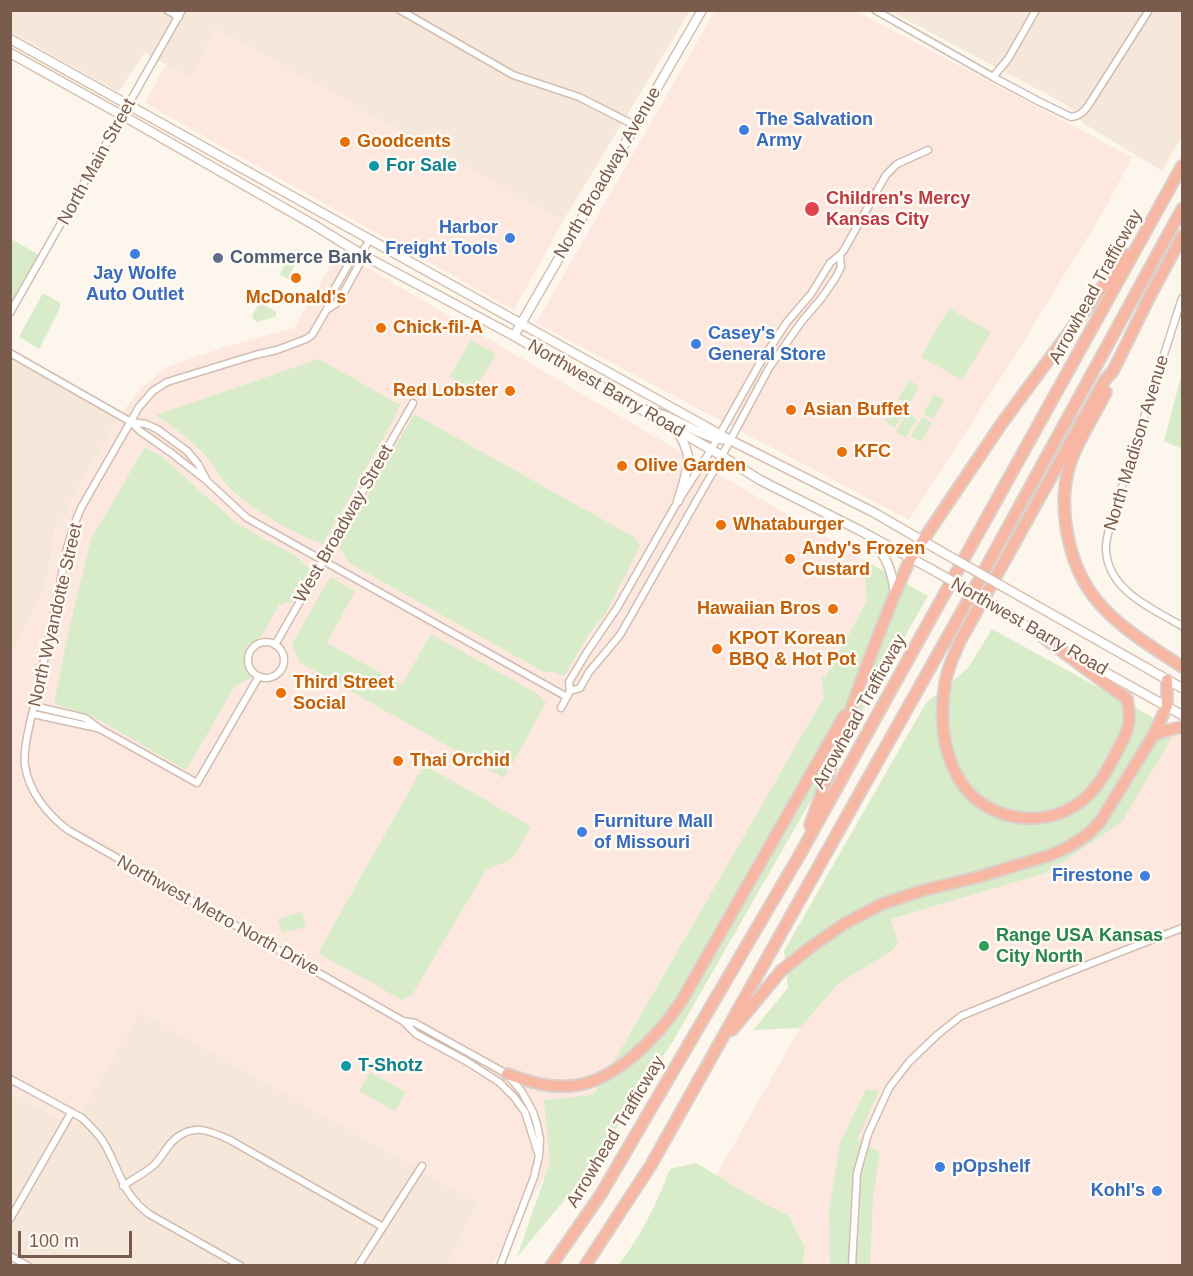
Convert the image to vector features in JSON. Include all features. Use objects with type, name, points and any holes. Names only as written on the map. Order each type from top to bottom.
[{"type":"highway","name":"Arrowhead Trafficway","points":[[551,1266],[601,1194],[798,856],[1182,166]]},
{"type":"highway","points":[[585,1266],[651,1165],[960,615],[1182,209]]},
{"type":"highway","points":[[798,856],[839,746],[854,697],[911,558],[1002,423],[1151,221]]},
{"type":"highway","points":[[1182,236],[1149,298],[1072,459],[1065,487],[1064,513],[1067,532],[1079,571],[1099,603],[1128,629],[1182,667]]},
{"type":"highway","points":[[1043,637],[1127,699],[1130,724],[1107,771],[1083,800],[1059,814],[1026,819],[996,812],[981,803],[968,792],[958,778],[945,744],[943,725],[945,683],[960,641],[1105,380],[1113,371]]},
{"type":"highway","points":[[715,1050],[781,971],[844,924],[882,904],[1051,855],[1087,835],[1100,822],[1153,736],[1167,706],[1167,680]]},
{"type":"highway","points":[[507,1074],[534,1084],[554,1086],[572,1086],[591,1081],[608,1074],[638,1053],[668,1022],[854,697]]},
{"type":"highway","points":[[1153,736],[1182,727]]},
{"type":"main road","name":"North Broadway Avenue","points":[[514,336],[702,10]]},
{"type":"main road","name":"Northwest Barry Road","points":[[10,39],[521,323],[719,436]]},
{"type":"main road","name":"Northwest Barry Road","points":[[10,53],[314,225],[361,254],[514,336],[722,455],[760,480],[931,569],[994,605],[1043,637],[1182,715]]},
{"type":"main road","points":[[640,409],[657,412],[730,440]]},
{"type":"main road","points":[[677,430],[688,457],[678,501]]},
{"type":"main road","name":"Northwest Barry Road","points":[[730,440],[898,525],[922,541],[1182,688]]},
{"type":"main road","points":[[869,535],[889,565],[895,594]]},
{"type":"street","points":[[167,10],[181,14]]},
{"type":"street","points":[[400,10],[513,75],[579,97],[636,126]]},
{"type":"street","points":[[875,10],[993,77],[1071,117],[1077,116],[1088,106],[1149,10]]},
{"type":"street","points":[[890,18],[894,10]]},
{"type":"street","points":[[993,77],[1008,59],[1036,10]]},
{"type":"street","name":"North Main Street","points":[[10,313],[181,14]]},
{"type":"street","points":[[561,708],[569,694],[569,682],[586,652],[617,608],[760,363],[792,316],[811,294],[830,263],[840,255],[886,175],[897,164],[928,150]]},
{"type":"street","name":"North Wyandotte Street","points":[[41,803],[25,766],[26,750],[67,548],[81,508],[139,407],[153,392],[167,382],[277,350],[312,335],[352,258],[361,254],[370,239]]},
{"type":"street","points":[[569,694],[580,688],[589,672],[620,635],[781,350],[836,277],[841,267],[840,255]]},
{"type":"street","name":"North Madison Avenue","points":[[1182,298],[1112,518],[1106,549],[1111,567],[1121,585],[1141,602],[1182,626]]},
{"type":"street","points":[[10,353],[131,422],[207,481],[248,518],[322,561],[569,694]]},
{"type":"street","name":"West Broadway Street","points":[[275,645],[413,403]]},
{"type":"street","points":[[131,422],[146,424],[156,429],[187,451],[198,464],[207,481]]},
{"type":"street","points":[[270,643],[275,645],[283,654],[282,669],[273,677],[259,676],[249,666],[250,652],[257,645],[270,643]]},
{"type":"street","points":[[34,706],[85,718],[100,729],[197,783],[259,676]]},
{"type":"street","points":[[33,714],[100,729]]},
{"type":"street","name":"Northwest Metro North Drive","points":[[41,803],[53,819],[84,841],[403,1021],[416,1034],[499,1082],[525,1112],[539,1156]]},
{"type":"street","points":[[852,1266],[857,1173],[868,1134],[889,1088],[909,1062],[961,1016],[1182,928]]},
{"type":"street","name":"Northwest Metro North Drive","points":[[403,1021],[415,1023],[507,1074]]},
{"type":"street","points":[[500,1266],[534,1177],[540,1139],[533,1112],[522,1092],[507,1074]]},
{"type":"street","points":[[10,1079],[82,1118],[91,1126],[105,1146],[123,1186],[140,1207],[241,1266]]},
{"type":"street","points":[[10,1219],[71,1113]]},
{"type":"street","points":[[123,1186],[155,1164],[179,1135],[188,1131],[205,1130],[214,1132],[383,1227]]},
{"type":"street","points":[[358,1266],[422,1166]]},
{"type":"street","points":[[10,1256],[28,1266]]},
{"type":"shaded area","points":[[11,10],[690,11],[563,221],[216,29],[192,78],[145,53],[118,92],[11,32]]},
{"type":"shaded area","points":[[715,11],[856,11],[1132,157],[1106,207],[1014,357],[909,520],[536,323]]},
{"type":"shaded area","points":[[890,11],[1182,11],[1182,136],[1162,171],[1083,123],[1067,105]]},
{"type":"shaded area","points":[[216,29],[563,221],[514,310],[145,103],[166,64],[192,78]]},
{"type":"shaded area","points":[[339,251],[863,559],[867,601],[824,697],[627,1039],[492,1265],[448,1265],[478,1203],[140,1012],[73,1126],[11,1091],[10,656],[46,587],[56,528],[121,414],[140,389],[169,366],[225,347],[294,328]]},
{"type":"shaded area","points":[[11,352],[121,414],[55,531],[46,587],[11,656]]},
{"type":"shaded area","points":[[1182,729],[1182,1265],[803,1265],[805,1247],[788,1215],[716,1176],[800,1028],[838,984],[893,950],[898,943],[891,919],[1046,873],[1176,730]]},
{"type":"shaded area","points":[[140,1011],[478,1203],[448,1265],[11,1265],[10,1091],[73,1126]]},
{"type":"green space","points":[[11,239],[43,257],[11,313]]},
{"type":"green space","points":[[297,249],[312,258],[312,265],[298,258],[288,279],[280,274],[291,253]]},
{"type":"green space","points":[[43,293],[60,303],[60,308],[39,349],[19,337]]},
{"type":"green space","points":[[260,303],[276,312],[276,316],[258,322],[254,320],[252,315]]},
{"type":"green space","points":[[949,308],[991,332],[962,380],[921,357]]},
{"type":"green space","points":[[471,340],[496,354],[474,391],[450,377]]},
{"type":"green space","points":[[319,359],[400,405],[323,544],[286,527],[248,503],[228,486],[201,450],[156,415]]},
{"type":"green space","points":[[1182,373],[1182,449],[1164,441]]},
{"type":"green space","points":[[909,380],[919,386],[909,405],[898,399]]},
{"type":"green space","points":[[934,394],[944,400],[933,419],[923,414]]},
{"type":"green space","points":[[896,403],[906,409],[895,428],[885,422]]},
{"type":"green space","points":[[907,413],[917,419],[906,438],[896,432]]},
{"type":"green space","points":[[414,414],[634,537],[640,546],[606,613],[589,634],[564,676],[554,672],[544,672],[349,563],[339,546]]},
{"type":"green space","points":[[922,417],[932,423],[921,442],[911,436]]},
{"type":"green space","points":[[145,447],[161,456],[236,523],[297,557],[310,569],[293,601],[279,605],[261,637],[247,645],[244,662],[250,678],[235,686],[186,770],[92,716],[54,704],[91,539]]},
{"type":"green space","points":[[863,559],[928,596],[673,1041],[587,1173],[517,1257],[550,1162],[544,1100],[593,1095],[627,1039],[824,697],[821,674],[825,678],[867,601]]},
{"type":"green space","points":[[330,577],[355,591],[327,643],[402,685],[431,634],[538,694],[546,703],[504,778],[299,662],[292,644]]},
{"type":"green space","points":[[992,629],[1176,730],[1122,822],[1046,873],[891,919],[898,943],[893,950],[838,984],[800,1028],[753,1030],[788,988],[784,951],[926,703],[968,668]]},
{"type":"green space","points":[[424,765],[531,826],[512,859],[486,870],[412,995],[402,1000],[318,953]]},
{"type":"green space","points":[[302,912],[306,927],[282,933],[278,919]]},
{"type":"green space","points":[[370,1072],[406,1092],[395,1111],[359,1091]]},
{"type":"green space","points":[[866,1089],[879,1091],[857,1140],[880,1152],[873,1196],[870,1265],[830,1266],[829,1210],[840,1143]]},
{"type":"green space","points":[[696,1163],[759,1201],[788,1215],[805,1247],[803,1265],[618,1265],[648,1219],[670,1169]]},
{"type":"place","name":"The Salvation Army","points":[[744,130]]},
{"type":"place","name":"Goodcents","points":[[345,142]]},
{"type":"place","name":"For Sale","points":[[374,166]]},
{"type":"place","name":"Children's Mercy Kansas City","points":[[812,209]]},
{"type":"place","name":"Harbor Freight Tools","points":[[510,238]]},
{"type":"place","name":"Jay Wolfe Auto Outlet","points":[[135,254]]},
{"type":"place","name":"Commerce Bank","points":[[218,258]]},
{"type":"place","name":"McDonald's","points":[[296,278]]},
{"type":"place","name":"Chick-fil-A","points":[[381,328]]},
{"type":"place","name":"Casey's General Store","points":[[696,344]]},
{"type":"place","name":"Red Lobster","points":[[510,391]]},
{"type":"place","name":"Asian Buffet","points":[[791,410]]},
{"type":"place","name":"KFC","points":[[842,452]]},
{"type":"place","name":"Olive Garden","points":[[622,466]]},
{"type":"place","name":"Whataburger","points":[[721,525]]},
{"type":"place","name":"Andy's Frozen Custard","points":[[790,559]]},
{"type":"place","name":"Hawaiian Bros","points":[[833,609]]},
{"type":"place","name":"KPOT Korean BBQ & Hot Pot","points":[[717,649]]},
{"type":"place","name":"Third Street Social","points":[[281,693]]},
{"type":"place","name":"Thai Orchid","points":[[398,761]]},
{"type":"place","name":"Furniture Mall of Missouri","points":[[582,832]]},
{"type":"place","name":"Firestone","points":[[1145,876]]},
{"type":"place","name":"Range USA Kansas City North","points":[[984,946]]},
{"type":"place","name":"T-Shotz","points":[[346,1066]]},
{"type":"place","name":"pOpshelf","points":[[940,1167]]},
{"type":"place","name":"Kohl's","points":[[1157,1191]]}]
